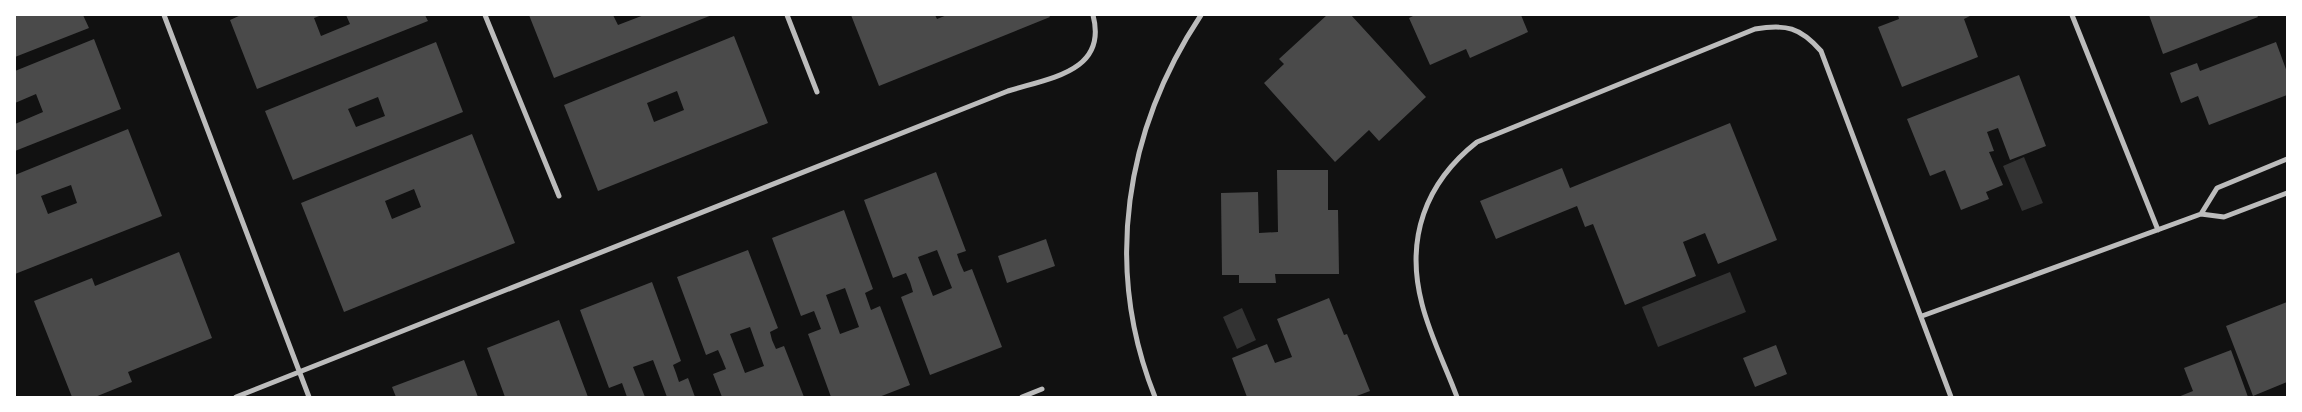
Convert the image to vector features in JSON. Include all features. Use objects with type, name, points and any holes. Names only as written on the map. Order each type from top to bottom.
[{"type":"street","points":[[164,15],[309,397]]},
{"type":"street","points":[[485,15],[559,196]]},
{"type":"street","points":[[787,15],[817,92]]},
{"type":"street","points":[[236,397],[1008,91],[1059,75],[1079,66],[1094,49],[1096,25],[1093,15]]},
{"type":"street","points":[[1155,397],[1136,342],[1130,310],[1126,233],[1131,188],[1139,151],[1153,107],[1183,42],[1201,15]]},
{"type":"street","points":[[2072,15],[2158,230]]},
{"type":"street","points":[[1457,397],[1422,306],[1415,260],[1416,240],[1423,214],[1433,191],[1444,174],[1461,155],[1477,142],[1755,29],[1778,25],[1796,30],[1810,39],[1821,51],[1951,397]]},
{"type":"street","points":[[2201,214],[2217,188],[2287,159]]},
{"type":"street","points":[[1922,316],[2201,214],[2224,217],[2287,193]]},
{"type":"street","points":[[1022,397],[1042,389]]},
{"type":"shaded area","points":[[2024,157],[2043,203],[2022,211],[2003,166]]},
{"type":"shaded area","points":[[1730,272],[1746,312],[1658,347],[1642,307]]},
{"type":"shaded area","points":[[1242,308],[1256,340],[1237,349],[1223,317]]},
{"type":"building","points":[[15,15],[83,15],[89,28],[15,57]]},
{"type":"building","points":[[241,15],[322,15],[314,18],[321,36],[350,24],[346,15],[425,15],[428,21],[257,89],[230,20]]},
{"type":"building","points":[[529,15],[613,15],[618,25],[644,15],[712,15],[554,78]]},
{"type":"building","points":[[851,15],[935,15],[937,19],[947,15],[1049,15],[1050,17],[879,86]]},
{"type":"building","points":[[1327,15],[1351,15],[1426,97],[1379,141],[1369,130],[1335,162],[1264,83],[1284,64],[1279,59]]},
{"type":"building","points":[[1415,15],[1521,15],[1528,32],[1470,58],[1466,49],[1430,65],[1409,18]]},
{"type":"building","points":[[1898,15],[1972,15],[1964,19],[1978,57],[1902,87],[1878,27],[1899,19]]},
{"type":"building","points":[[2149,15],[2257,15],[2258,17],[2163,54]]},
{"type":"building","points":[[734,36],[768,123],[598,191],[564,105]],"holes":[[[677,91],[684,110],[654,122],[647,103]]]},
{"type":"building","points":[[94,39],[121,109],[15,151],[15,124],[43,112],[36,94],[15,103],[15,71]]},
{"type":"building","points":[[436,42],[463,112],[293,180],[265,111]],"holes":[[[378,97],[385,116],[356,127],[348,109]]]},
{"type":"building","points":[[2276,42],[2287,72],[2287,95],[2209,125],[2198,96],[2181,103],[2170,73],[2197,63],[2200,71]]},
{"type":"building","points":[[2019,75],[2046,146],[2010,160],[1998,128],[1987,132],[1994,151],[1989,152],[2003,185],[1986,192],[1989,199],[1961,210],[1945,170],[1930,176],[1907,119]]},
{"type":"building","points":[[1730,123],[1777,240],[1718,264],[1705,233],[1683,242],[1696,276],[1625,305],[1593,224],[1585,227],[1577,206],[1496,239],[1480,201],[1562,168],[1570,188]]},
{"type":"building","points":[[128,129],[162,216],[15,274],[15,175]],"holes":[[[71,185],[77,203],[48,214],[41,196]]]},
{"type":"building","points":[[472,134],[515,243],[344,312],[301,203]],"holes":[[[414,189],[421,207],[392,219],[385,201]]]},
{"type":"building","points":[[1277,170],[1328,170],[1328,210],[1338,210],[1339,274],[1275,274],[1276,283],[1239,283],[1239,275],[1222,275],[1221,193],[1258,192],[1259,233],[1278,232]]},
{"type":"building","points":[[936,172],[966,251],[957,254],[960,263],[964,272],[972,269],[1002,347],[930,375],[901,297],[913,292],[910,282],[906,273],[893,278],[864,200]],"holes":[[[937,250],[952,288],[933,296],[918,257]]]},
{"type":"building","points":[[844,210],[873,289],[865,293],[871,310],[880,306],[910,385],[879,397],[831,397],[808,334],[821,329],[814,311],[801,316],[772,238]],"holes":[[[845,288],[859,327],[840,334],[826,295]]]},
{"type":"building","points":[[1046,239],[1055,266],[1007,283],[998,256]]},
{"type":"building","points":[[748,250],[778,328],[770,332],[772,340],[776,349],[784,346],[804,397],[722,397],[713,374],[726,369],[718,350],[706,355],[677,277]],"holes":[[[750,327],[764,366],[745,373],[730,334]]]},
{"type":"building","points":[[179,252],[212,338],[128,372],[132,382],[95,397],[72,397],[34,301],[92,278],[95,286]]},
{"type":"building","points":[[652,282],[681,361],[673,365],[679,382],[688,378],[695,397],[667,397],[653,360],[633,367],[645,397],[627,397],[622,383],[609,388],[580,310]]},
{"type":"building","points":[[1329,298],[1344,335],[1347,334],[1370,391],[1354,397],[1247,397],[1232,358],[1267,344],[1275,363],[1292,357],[1277,319]]},
{"type":"building","points":[[2287,302],[2287,382],[2253,396],[2226,326]]},
{"type":"building","points":[[559,320],[588,397],[505,397],[487,348]]},
{"type":"building","points":[[1776,345],[1787,374],[1755,387],[1743,358]]},
{"type":"building","points":[[2231,350],[2248,397],[2178,397],[2193,391],[2184,368]]},
{"type":"building","points":[[464,360],[478,397],[396,397],[392,387]]}]
